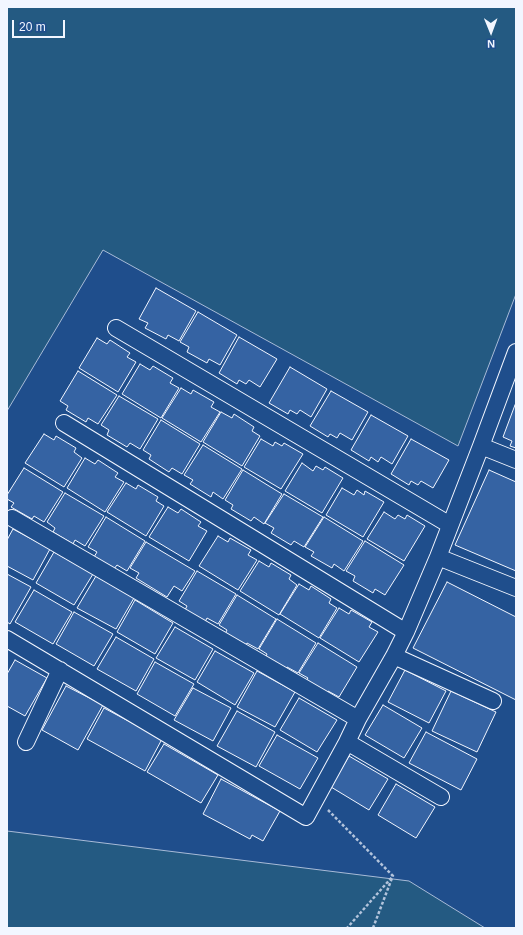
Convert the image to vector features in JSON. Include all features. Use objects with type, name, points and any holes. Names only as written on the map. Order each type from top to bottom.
[{"type":"street","points":[[116,328],[450,525]]},
{"type":"street","points":[[7,639],[306,817],[348,742],[358,719],[406,632],[438,557],[516,352]]},
{"type":"street","points":[[64,423],[406,632]]},
{"type":"street","points":[[481,446],[516,460]]},
{"type":"street","points":[[12,518],[358,719]]},
{"type":"street","points":[[438,557],[516,588]]},
{"type":"street","points":[[394,656],[493,701]]},
{"type":"street","points":[[26,742],[60,670]]},
{"type":"street","points":[[348,742],[441,797]]},
{"type":"path","points":[[316,798],[393,876]]},
{"type":"path","points":[[347,928],[393,876]]},
{"type":"path","points":[[373,928],[393,876]]},
{"type":"shaded area","points":[[7,7],[516,7],[516,294],[458,446],[103,250],[7,411]]},
{"type":"shaded area","points":[[7,831],[409,881],[485,928],[7,928]]},
{"type":"building","points":[[156,288],[196,311],[179,341],[168,335],[166,339],[145,328],[148,323],[139,319]]},
{"type":"building","points":[[198,312],[237,335],[220,365],[209,359],[207,363],[187,352],[189,347],[180,342]]},
{"type":"building","points":[[239,337],[277,359],[260,387],[249,380],[246,384],[239,380],[237,384],[219,373]]},
{"type":"building","points":[[97,338],[107,344],[110,340],[130,353],[127,357],[136,362],[118,392],[79,368]]},
{"type":"building","points":[[140,364],[150,370],[153,366],[173,378],[170,383],[179,388],[161,418],[122,394]]},
{"type":"building","points":[[290,367],[327,389],[311,417],[300,410],[297,414],[290,410],[288,414],[269,403]]},
{"type":"building","points":[[78,371],[117,395],[98,424],[88,418],[86,422],[66,410],[68,406],[60,401]]},
{"type":"building","points":[[181,388],[191,394],[193,390],[214,402],[211,407],[220,412],[201,442],[162,418]]},
{"type":"building","points":[[331,391],[368,412],[352,440],[340,433],[337,438],[330,434],[328,437],[310,426]]},
{"type":"building","points":[[119,396],[158,419],[140,449],[130,443],[127,447],[107,435],[109,430],[101,425]]},
{"type":"building","points":[[515,405],[516,448],[510,446],[512,441],[503,437]]},
{"type":"building","points":[[221,412],[232,418],[234,414],[254,427],[252,431],[260,436],[242,466],[203,442]]},
{"type":"building","points":[[371,415],[408,436],[392,464],[381,457],[378,462],[371,457],[369,461],[351,450]]},
{"type":"building","points":[[161,420],[200,444],[182,474],[172,468],[169,472],[149,459],[151,455],[143,450]]},
{"type":"building","points":[[44,434],[54,440],[56,436],[76,448],[74,452],[82,458],[64,487],[25,463]]},
{"type":"building","points":[[261,439],[273,446],[275,442],[282,446],[284,443],[303,454],[281,489],[244,467]]},
{"type":"building","points":[[411,439],[449,460],[433,488],[421,481],[418,485],[411,481],[409,485],[391,474]]},
{"type":"building","points":[[203,445],[242,469],[223,499],[213,492],[211,497],[190,484],[193,480],[184,475]]},
{"type":"building","points":[[85,458],[95,464],[98,460],[118,473],[115,477],[124,482],[105,512],[67,488]]},
{"type":"building","points":[[302,463],[313,471],[316,466],[323,470],[325,467],[343,478],[322,513],[285,491]]},
{"type":"building","points":[[24,468],[63,492],[44,522],[34,516],[32,519],[11,507],[14,503],[7,499],[7,495]]},
{"type":"building","points":[[243,470],[282,494],[264,524],[254,517],[251,521],[231,509],[233,505],[225,500]]},
{"type":"building","points":[[489,470],[516,482],[516,571],[455,545]]},
{"type":"building","points":[[126,483],[136,489],[138,485],[158,497],[156,501],[164,506],[146,536],[107,512]]},
{"type":"building","points":[[342,488],[354,495],[357,490],[364,495],[365,491],[384,502],[363,537],[326,515]]},
{"type":"building","points":[[65,493],[104,516],[85,546],[75,540],[73,544],[53,532],[55,528],[47,522]]},
{"type":"building","points":[[284,494],[323,517],[304,547],[294,541],[291,545],[271,533],[274,528],[265,523]]},
{"type":"building","points":[[168,507],[178,513],[181,509],[201,522],[198,526],[207,531],[189,561],[149,537]]},
{"type":"building","points":[[384,512],[395,519],[398,515],[405,519],[407,515],[425,526],[404,561],[367,539]]},
{"type":"building","points":[[106,517],[145,541],[127,571],[117,565],[114,569],[94,557],[97,552],[88,547]]},
{"type":"building","points":[[324,517],[363,541],[344,571],[334,564],[332,568],[311,556],[314,552],[305,547]]},
{"type":"building","points":[[13,529],[50,549],[33,580],[7,566],[7,540]]},
{"type":"building","points":[[218,536],[228,542],[230,538],[251,550],[248,555],[257,560],[238,590],[199,566]]},
{"type":"building","points":[[365,541],[404,565],[385,595],[375,589],[373,593],[353,581],[355,576],[346,571]]},
{"type":"building","points":[[146,542],[195,571],[182,591],[174,586],[167,597],[136,578],[139,573],[130,568]]},
{"type":"building","points":[[54,552],[93,574],[74,605],[36,583]]},
{"type":"building","points":[[259,561],[269,567],[271,563],[291,575],[289,579],[297,585],[279,615],[240,591]]},
{"type":"building","points":[[197,571],[236,594],[218,624],[207,618],[205,622],[185,610],[187,606],[179,601]]},
{"type":"building","points":[[7,574],[31,587],[10,624],[7,622]]},
{"type":"building","points":[[96,576],[134,598],[116,629],[77,608]]},
{"type":"building","points":[[447,582],[516,617],[516,700],[413,648]]},
{"type":"building","points":[[299,584],[309,590],[311,586],[331,599],[329,603],[337,608],[319,638],[280,614]]},
{"type":"building","points":[[34,590],[72,612],[53,644],[15,622]]},
{"type":"building","points":[[237,595],[276,619],[258,649],[247,643],[245,647],[225,634],[227,630],[219,625]]},
{"type":"building","points":[[135,600],[173,623],[155,654],[117,632]]},
{"type":"building","points":[[339,608],[349,614],[351,610],[372,622],[369,627],[378,632],[359,662],[320,638]]},
{"type":"building","points":[[74,612],[113,634],[94,666],[56,644]]},
{"type":"building","points":[[277,619],[316,643],[298,673],[287,667],[285,671],[265,659],[267,654],[259,649]]},
{"type":"building","points":[[175,627],[213,649],[195,680],[156,658]]},
{"type":"building","points":[[116,637],[154,659],[136,691],[97,669]]},
{"type":"building","points":[[318,643],[357,667],[339,697],[328,691],[326,695],[305,682],[308,678],[299,673]]},
{"type":"building","points":[[215,651],[254,673],[235,705],[197,682]]},
{"type":"building","points":[[15,660],[47,678],[25,716],[7,706],[7,674]]},
{"type":"building","points":[[155,662],[194,684],[175,716],[137,694]]},
{"type":"building","points":[[405,670],[446,691],[429,723],[388,702]]},
{"type":"building","points":[[257,671],[295,692],[275,727],[237,707]]},
{"type":"building","points":[[66,686],[103,705],[78,750],[42,730]]},
{"type":"building","points":[[193,688],[231,708],[213,741],[174,720]]},
{"type":"building","points":[[451,691],[496,712],[477,752],[432,731]]},
{"type":"building","points":[[299,698],[337,720],[317,752],[280,730]]},
{"type":"building","points":[[383,705],[422,728],[404,758],[365,735]]},
{"type":"building","points":[[104,708],[162,739],[145,771],[87,739]]},
{"type":"building","points":[[237,711],[275,732],[256,767],[217,746]]},
{"type":"building","points":[[426,732],[477,759],[461,790],[409,763]]},
{"type":"building","points":[[277,735],[318,758],[300,789],[259,766]]},
{"type":"building","points":[[164,744],[218,775],[201,803],[147,772]]},
{"type":"building","points":[[349,756],[388,779],[369,810],[331,787]]},
{"type":"building","points":[[221,779],[280,811],[263,841],[252,835],[250,839],[203,814]]},
{"type":"building","points":[[396,784],[435,807],[416,838],[378,815]]}]
